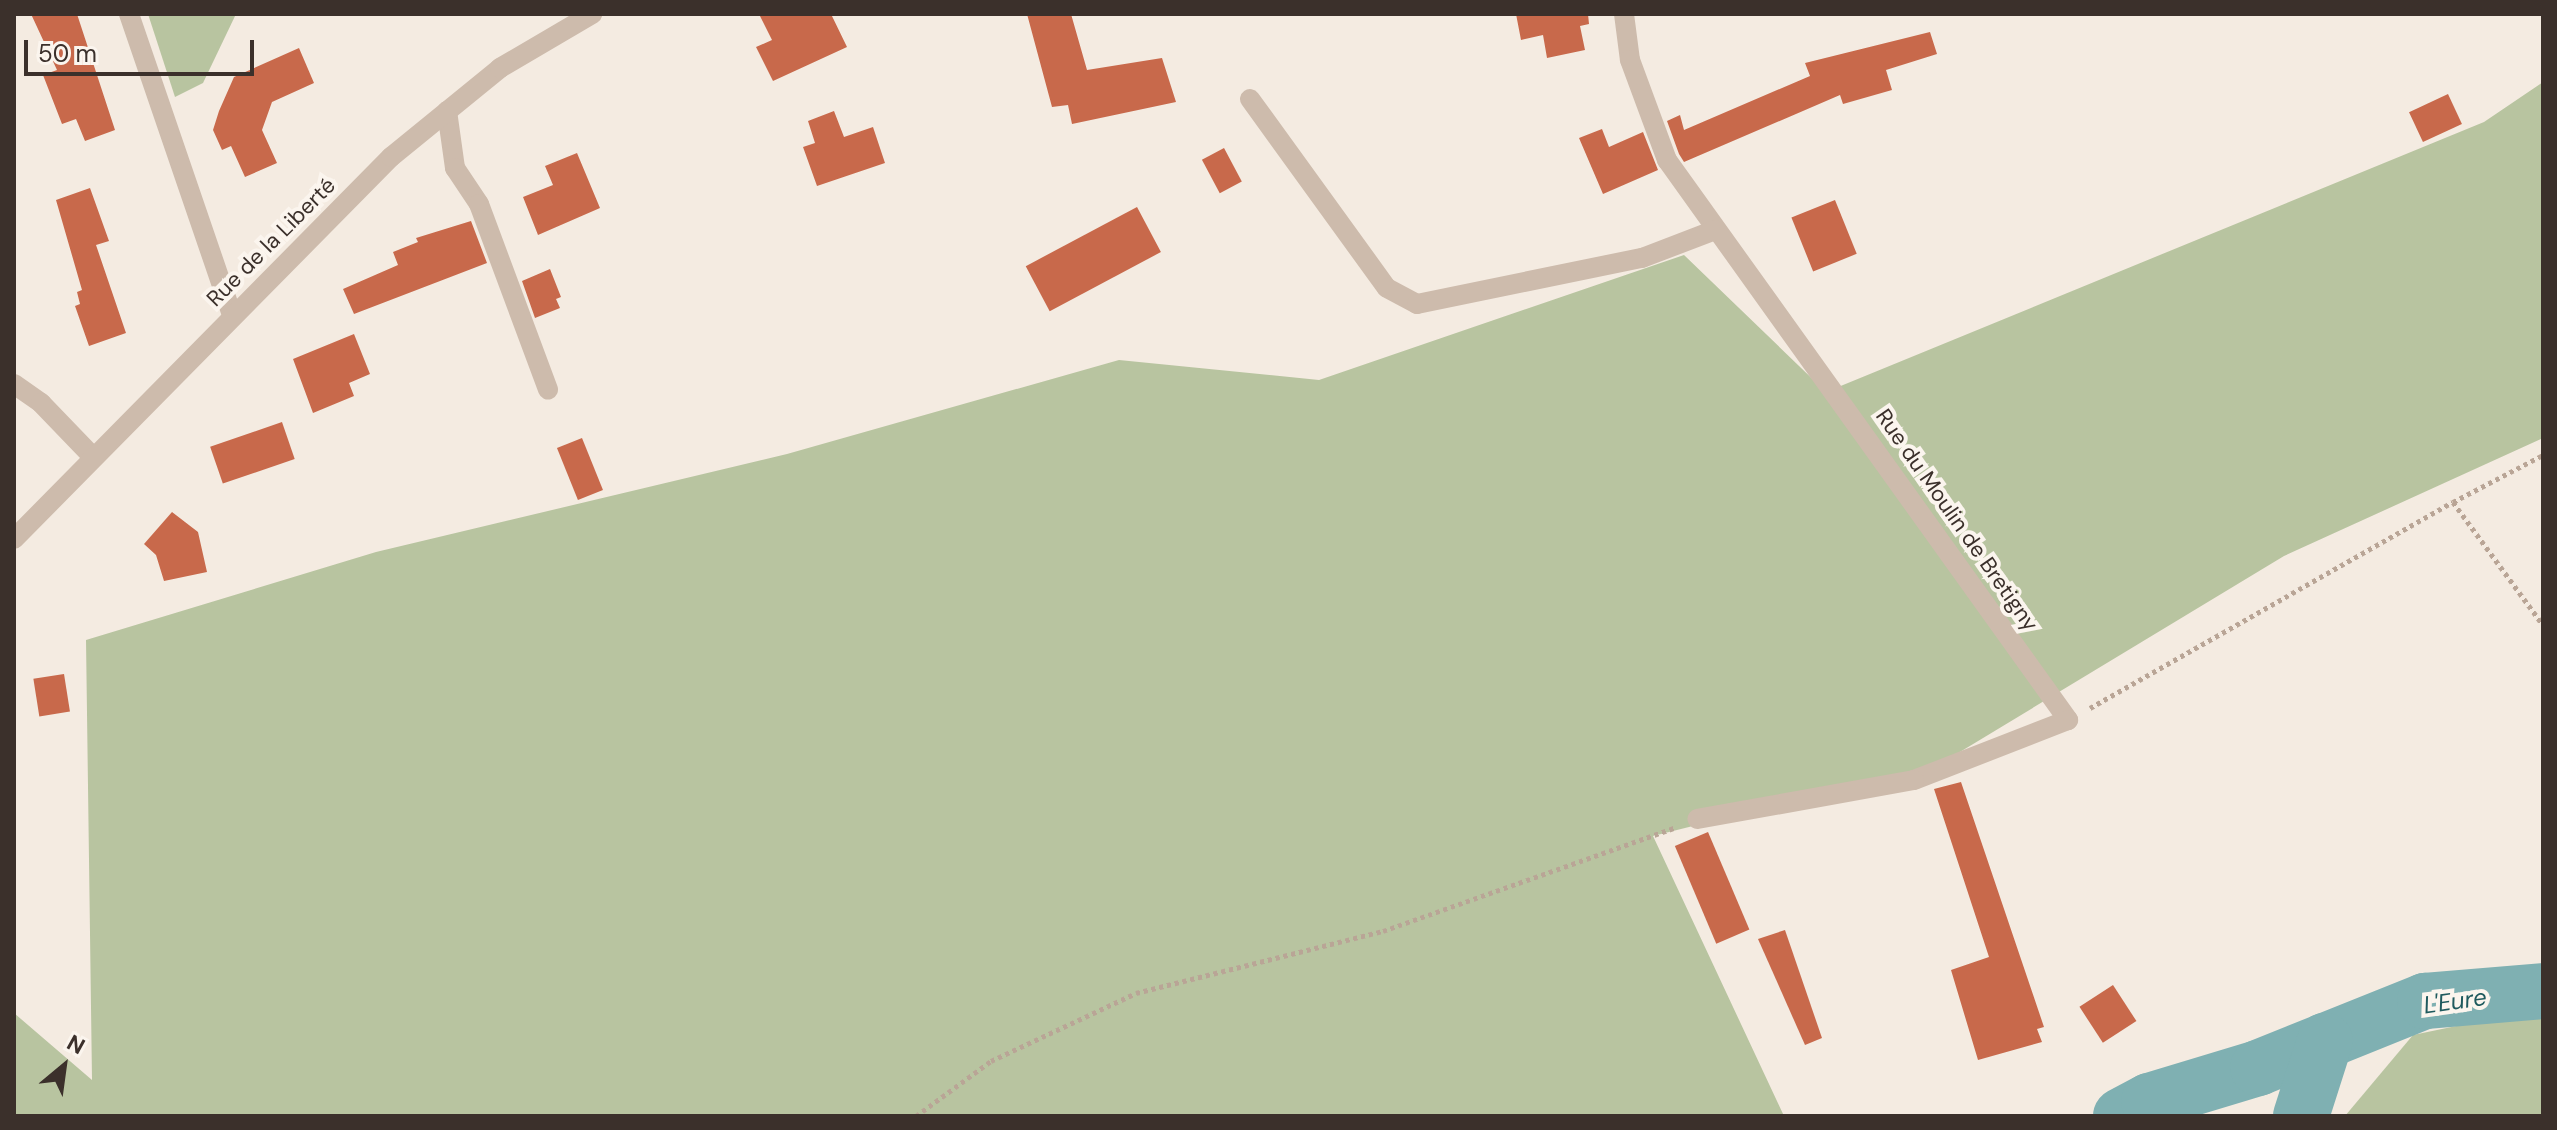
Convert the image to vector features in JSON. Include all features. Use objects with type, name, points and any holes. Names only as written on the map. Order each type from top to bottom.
[{"type":"street","points":[[129,14],[232,314]]},
{"type":"street","name":"Rue de la Liberté","points":[[14,539],[232,314],[391,157],[500,68],[592,14]]},
{"type":"street","name":"Rue du Moulin de Bretigny","points":[[1624,14],[1630,60],[1667,160],[1715,230],[1853,413],[2068,720]]},
{"type":"street","points":[[1250,99],[1387,288],[1417,304],[1642,258],[1715,230]]},
{"type":"street","points":[[447,111],[455,168],[479,204],[548,390]]},
{"type":"street","points":[[14,384],[41,403],[93,457]]},
{"type":"street","points":[[1697,819],[1914,780],[2068,720]]},
{"type":"path","points":[[2068,720],[2453,502],[2543,455]]},
{"type":"path","points":[[2453,502],[2543,625]]},
{"type":"path","points":[[916,1116],[991,1061],[1136,993],[1383,931],[1697,819]]},
{"type":"green space","points":[[148,14],[236,14],[203,83],[175,97]]},
{"type":"green space","points":[[2543,82],[2543,438],[2284,556],[1940,764],[1653,836],[1784,1116],[14,1116],[14,1013],[92,1080],[86,640],[376,552],[787,454],[1119,360],[1319,380],[1684,255],[1826,392],[2484,122]]},
{"type":"green space","points":[[2543,1008],[2543,1116],[2345,1116],[2413,1035]]},
{"type":"building","points":[[31,14],[77,14],[115,130],[85,141],[76,119],[62,124],[43,75],[57,70]]},
{"type":"building","points":[[759,14],[831,14],[847,47],[773,81],[756,47],[772,40]]},
{"type":"building","points":[[1027,14],[1071,14],[1087,70],[1162,58],[1176,102],[1072,124],[1068,105],[1052,107]]},
{"type":"building","points":[[1516,14],[1588,14],[1589,24],[1580,26],[1585,50],[1547,58],[1543,35],[1521,40]]},
{"type":"building","points":[[1930,32],[1937,54],[1886,70],[1892,90],[1843,104],[1840,95],[1684,162],[1679,154],[1667,121],[1680,115],[1684,130],[1810,76],[1805,63]]},
{"type":"building","points":[[299,48],[314,83],[272,102],[262,130],[277,163],[245,177],[231,146],[222,150],[213,130],[219,111],[234,77]]},
{"type":"building","points":[[2448,94],[2462,124],[2423,142],[2409,112]]},
{"type":"building","points":[[834,111],[844,137],[873,127],[885,163],[817,186],[803,147],[815,143],[808,121]]},
{"type":"building","points":[[1602,129],[1609,147],[1643,132],[1658,170],[1603,194],[1579,138]]},
{"type":"building","points":[[1224,148],[1242,182],[1220,193],[1202,160]]},
{"type":"building","points":[[577,153],[600,208],[538,235],[523,197],[553,185],[545,166]]},
{"type":"building","points":[[90,188],[109,241],[96,245],[126,333],[89,346],[75,306],[80,304],[77,292],[82,290],[56,200]]},
{"type":"building","points":[[1835,200],[1857,254],[1813,271],[1791,218]]},
{"type":"building","points":[[1137,207],[1161,252],[1050,311],[1026,266]]},
{"type":"building","points":[[471,221],[487,263],[354,314],[343,289],[398,265],[393,252],[418,242],[416,238]]},
{"type":"building","points":[[550,269],[561,297],[556,299],[560,308],[535,318],[522,281]]},
{"type":"building","points":[[354,334],[370,374],[349,383],[354,396],[313,413],[293,359]]},
{"type":"building","points":[[282,422],[295,459],[223,484],[210,447]]},
{"type":"building","points":[[582,438],[603,490],[578,500],[557,448]]},
{"type":"building","points":[[172,512],[198,532],[207,572],[164,581],[156,555],[144,544]]},
{"type":"building","points":[[64,674],[70,712],[39,716],[33,679]]},
{"type":"building","points":[[1961,782],[2044,1027],[2037,1029],[2042,1042],[1978,1060],[1951,970],[1989,957],[1934,789]]},
{"type":"building","points":[[1708,832],[1749,930],[1716,944],[1675,846]]},
{"type":"building","points":[[1785,930],[1822,1038],[1805,1045],[1758,939]]},
{"type":"building","points":[[2113,985],[2136,1021],[2103,1043],[2079,1007]]},
{"type":"waterway","name":"L'Eure","points":[[2121,1116],[2149,1101],[2258,1068],[2425,1001],[2543,991]]},
{"type":"waterway","name":"L'Eure","points":[[2301,1116],[2325,1041]]}]
